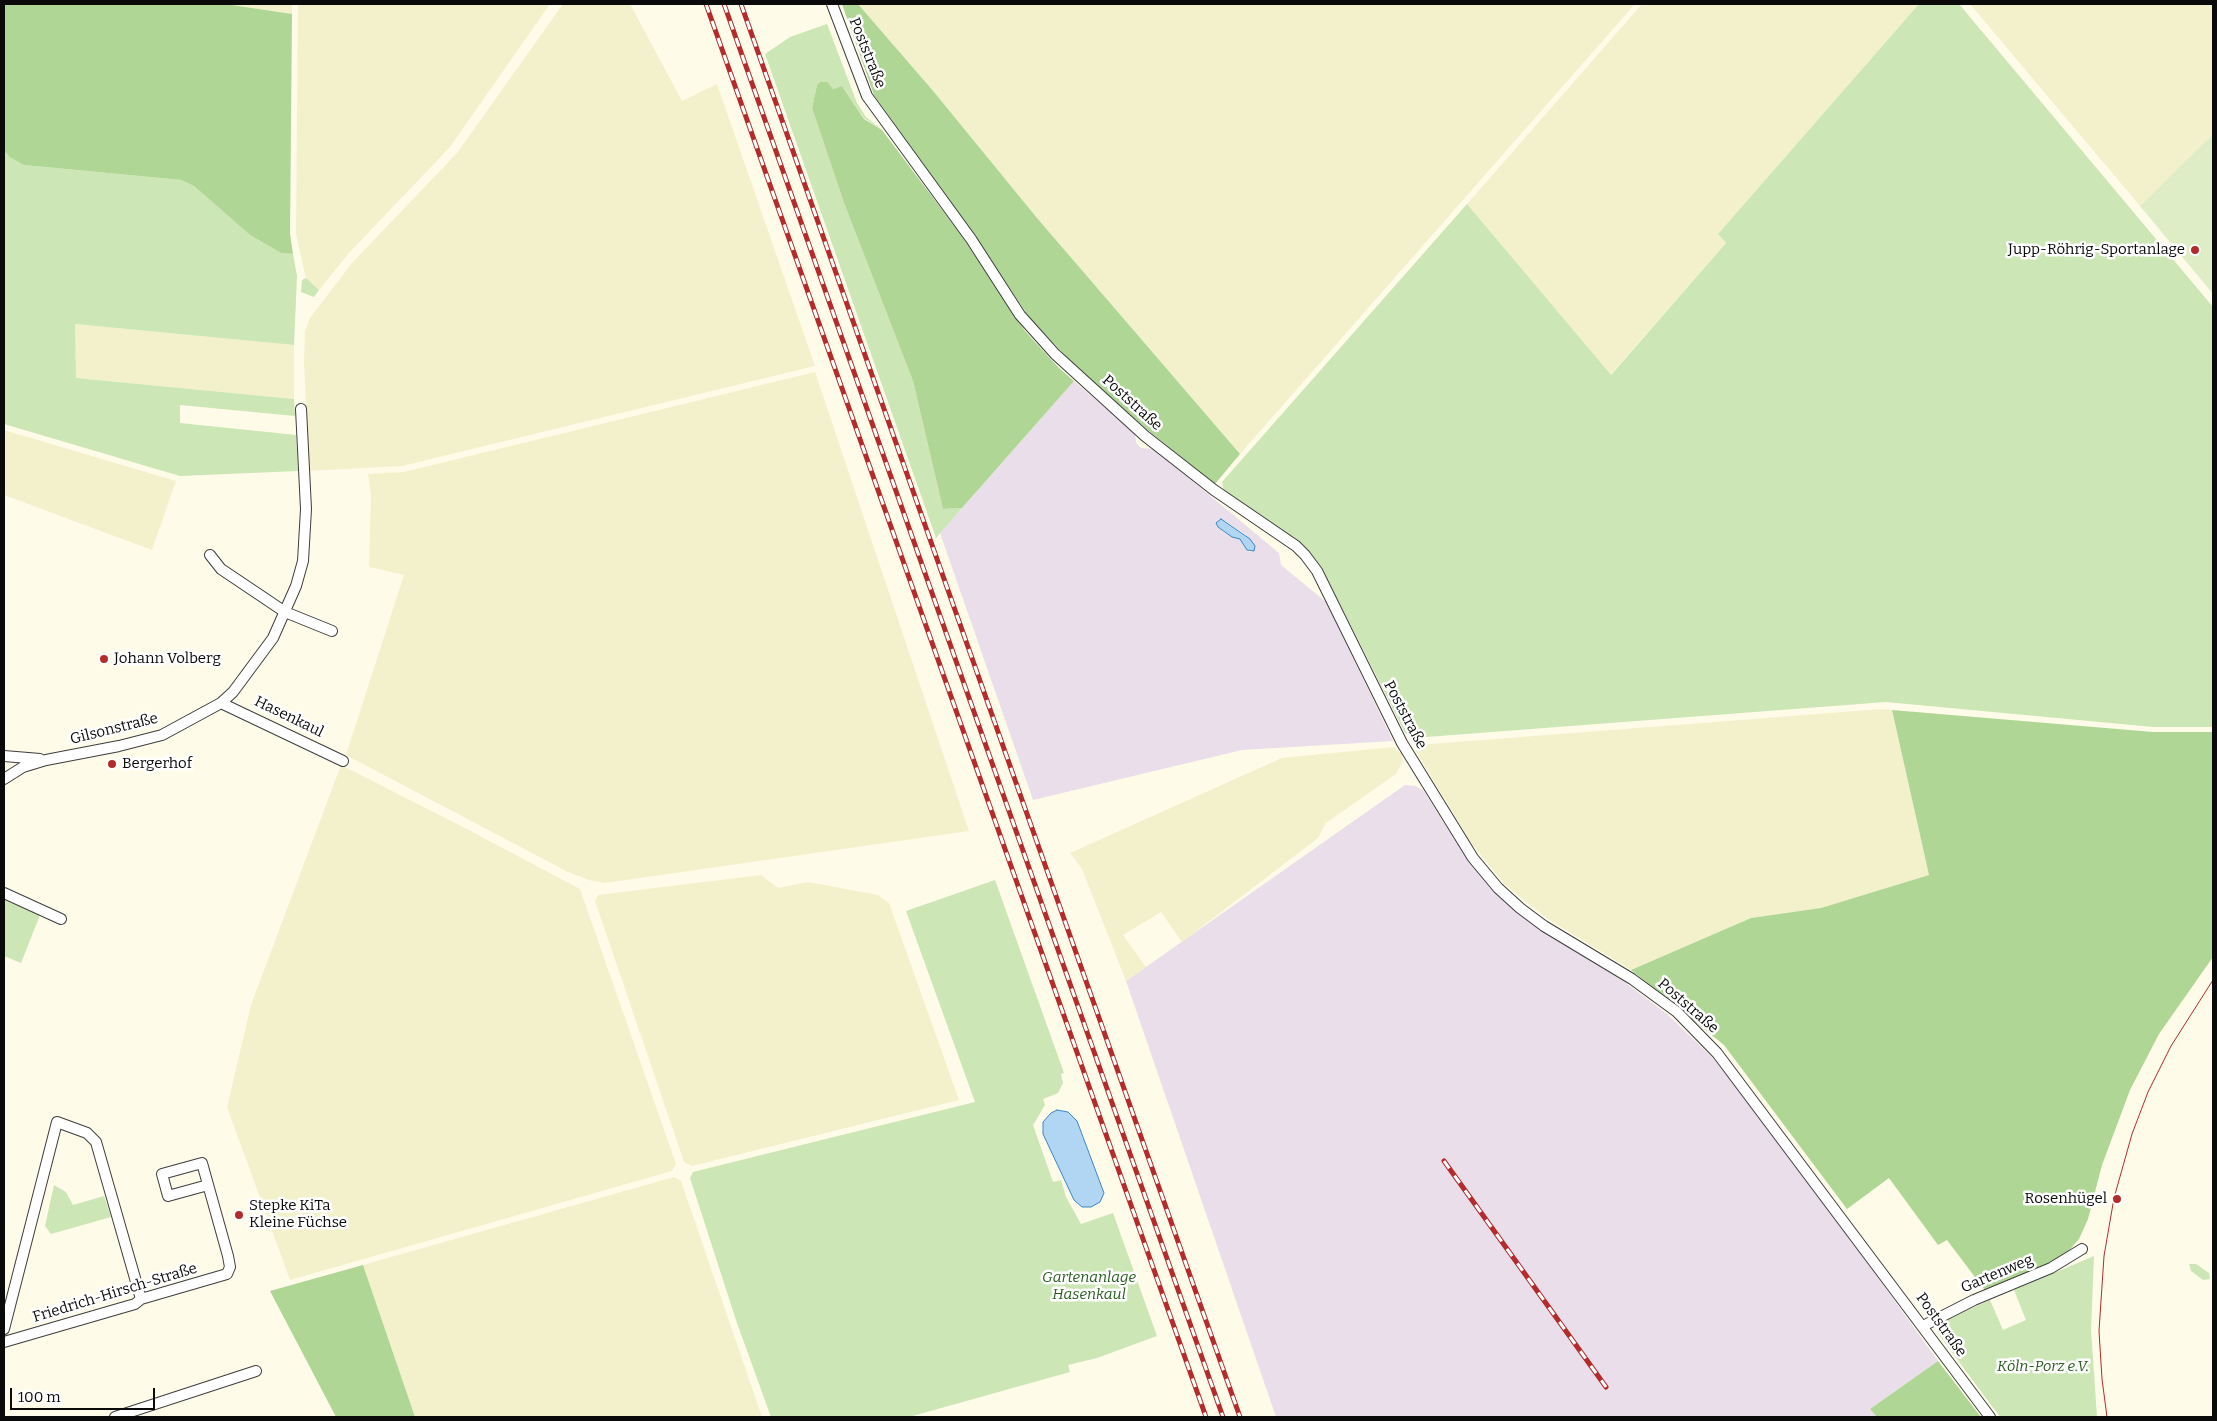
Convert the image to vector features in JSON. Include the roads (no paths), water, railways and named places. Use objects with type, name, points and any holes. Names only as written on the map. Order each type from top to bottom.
[{"type":"street","name":"Poststraße","points":[[832,4],[867,96],[971,239],[1026,322],[1055,354],[1146,436],[1214,490],[1296,546],[1305,555],[1317,571],[1402,742],[1473,858],[1498,888],[1520,908],[1544,926],[1632,978],[1677,1012],[1718,1053],[1990,1417]]},
{"type":"street","name":"Gilsonstraße","points":[[4,779],[23,767],[46,760],[119,746],[162,735],[221,703],[233,692],[273,638],[296,586],[305,543],[306,509],[301,409]]},
{"type":"street","points":[[210,555],[221,568],[285,612],[332,631]]},
{"type":"street","name":"Hasenkaul","points":[[221,703],[343,761]]},
{"type":"street","name":"Gilsonstraße","points":[[4,756],[46,760]]},
{"type":"street","points":[[4,893],[61,919]]},
{"type":"street","points":[[4,1329],[57,1122],[88,1133],[96,1142],[142,1299]]},
{"type":"street","points":[[202,1163],[208,1185],[168,1196],[162,1174],[202,1163]]},
{"type":"street","name":"Friedrich-Hirsch-Straße","points":[[4,1342],[135,1304],[142,1299],[227,1274],[230,1267],[208,1185]]},
{"type":"street","name":"Gartenweg","points":[[1923,1326],[1974,1300],[2051,1268],[2082,1249]]},
{"type":"street","points":[[115,1417],[256,1371]]},
{"type":"water","points":[[1221,519],[1250,539],[1255,546],[1254,551],[1247,550],[1240,539],[1232,537],[1218,527],[1216,523]]},
{"type":"water","points":[[1057,1110],[1068,1112],[1077,1121],[1104,1193],[1100,1202],[1091,1207],[1082,1207],[1074,1200],[1043,1134],[1043,1122],[1051,1113]]},
{"type":"tram line","points":[[2107,1417],[2099,1331],[2104,1256],[2114,1198],[2132,1134],[2148,1092],[2171,1046],[2213,980]]},
{"type":"railway","points":[[706,4],[1206,1417]]},
{"type":"railway","points":[[724,4],[1223,1417]]},
{"type":"railway","points":[[741,4],[1240,1417]]},
{"type":"railway","points":[[1444,1161],[1606,1387]]},
{"type":"place","name":"Jupp-Röhrig-Sportanlage","points":[[2195,250]]},
{"type":"place","name":"Johann Volberg","points":[[104,659]]},
{"type":"place","name":"Bergerhof","points":[[112,764]]},
{"type":"place","name":"Rosenhügel","points":[[2117,1199]]},
{"type":"place","name":"Stepke KiTa Kleine Füchse","points":[[239,1215]]},
{"type":"park label","name":"Gartenanlage Hasenkaul","points":[[1089,1286]]},
{"type":"park label","name":"Köln-Porz e.V.","points":[[2043,1367]]}]
